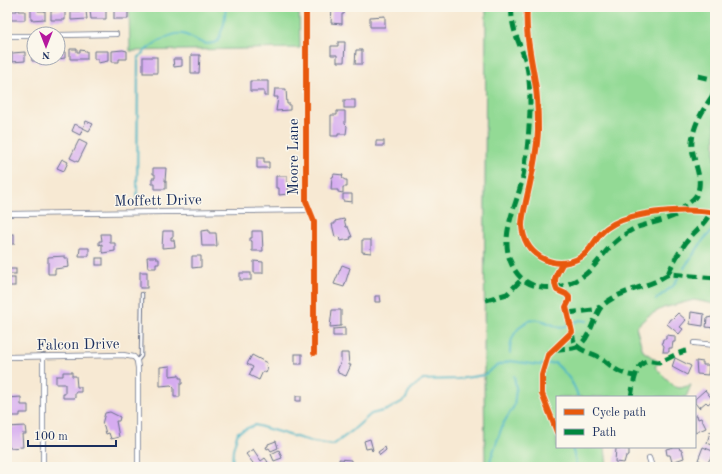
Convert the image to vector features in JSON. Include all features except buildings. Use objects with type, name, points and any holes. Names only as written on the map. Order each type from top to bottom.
[{"type":"street","name":"Moore Lane","points":[[306,7],[306,201],[314,221],[314,353]]},
{"type":"street","points":[[66,35],[116,34]]},
{"type":"street","points":[[7,36],[26,36]]},
{"type":"street","name":"Moffett Drive","points":[[7,214],[309,210]]},
{"type":"street","points":[[694,343],[715,345]]},
{"type":"street","name":"Falcon Drive","points":[[7,357],[123,354],[134,357],[137,361],[138,467]]},
{"type":"street","points":[[43,356],[43,467]]},
{"type":"street","points":[[649,458],[652,467]]},
{"type":"lane","points":[[137,361],[141,356],[142,294]]},
{"type":"green space","points":[[129,7],[299,7],[300,48],[130,51]]},
{"type":"green space","points":[[486,7],[715,7],[715,304],[694,300],[663,308],[648,316],[636,327],[643,351],[659,362],[655,367],[675,387],[680,388],[691,385],[686,396],[556,396],[556,448],[605,448],[607,467],[485,467],[484,372]]},
{"type":"waterway","points":[[137,203],[138,59],[146,50],[172,35],[183,34],[208,44],[218,41],[224,24],[226,7]]},
{"type":"waterway","points":[[684,268],[704,239],[715,228]]},
{"type":"waterway","points":[[656,299],[673,286],[678,278]]},
{"type":"waterway","points":[[510,353],[510,347],[514,335],[517,330],[527,322],[539,320],[560,328],[580,320],[587,321]]},
{"type":"waterway","points":[[232,467],[233,449],[238,432],[255,425],[313,442],[333,445],[371,414],[387,410],[405,400],[411,389],[422,380],[458,379],[484,375],[496,366],[510,361],[539,365],[555,363],[569,378],[575,387],[578,396]]},
{"type":"waterway","points":[[489,467],[503,424],[514,406],[516,388],[514,376]]},
{"type":"waterway","points":[[572,448],[577,467]]},
{"type":"marked path","points":[[512,7],[512,21],[528,71],[530,110],[528,143],[523,176],[510,222],[507,244],[513,267],[521,278],[530,284],[549,288],[564,285],[579,279],[594,266],[611,246],[627,233],[638,227],[667,219],[681,212],[694,198],[698,190],[699,177],[692,148],[693,134],[700,115],[715,92]]},
{"type":"marked path","points":[[698,76],[715,80]]},
{"type":"marked path","points":[[668,274],[682,248],[711,212]]},
{"type":"marked path","points":[[555,350],[579,346],[587,336],[602,306],[620,295],[670,274],[715,278]]},
{"type":"marked path","points":[[486,300],[507,294],[522,279]]},
{"type":"marked path","points":[[568,313],[593,310],[600,307]]},
{"type":"marked path","points":[[572,332],[573,340],[579,348],[597,356],[618,371],[635,376]]},
{"type":"marked path","points":[[631,396],[635,376],[643,363],[647,361],[659,362],[686,351]]},
{"type":"cycle path","points":[[306,7],[306,201],[314,221],[314,353]]},
{"type":"cycle path","points":[[527,7],[528,36],[537,94],[538,112],[538,131],[535,156],[522,219],[525,240],[530,248],[546,260],[558,263],[570,262],[576,260],[587,252],[601,233],[607,228],[622,220],[643,214],[668,211],[705,211],[715,213]]},
{"type":"cycle path","points":[[556,429],[542,394],[542,375],[548,355],[572,332],[566,307],[569,297],[557,290],[555,283],[562,264]]}]
